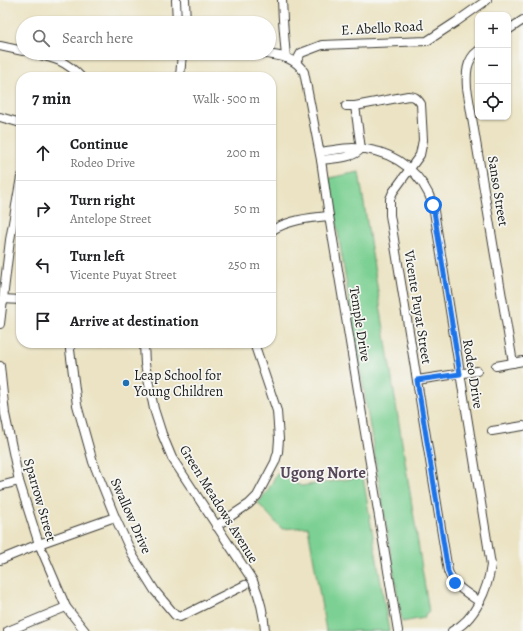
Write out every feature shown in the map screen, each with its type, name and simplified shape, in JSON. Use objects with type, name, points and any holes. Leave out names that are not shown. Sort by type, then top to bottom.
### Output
[{"type":"street","points":[[176,0],[177,16]]},
{"type":"street","points":[[185,0],[186,16]]},
{"type":"street","points":[[282,0],[286,58]]},
{"type":"street","name":"E. Abello Road","points":[[296,62],[302,53],[322,45],[427,41],[487,0]]},
{"type":"street","points":[[511,28],[523,20]]},
{"type":"street","points":[[0,46],[16,49]]},
{"type":"street","name":"Sanso Street","points":[[475,55],[468,63],[466,73],[467,88],[513,363]]},
{"type":"street","points":[[276,56],[296,62]]},
{"type":"street","points":[[58,60],[71,67],[76,72]]},
{"type":"street","points":[[180,72],[181,60]]},
{"type":"street","name":"Temple Drive","points":[[296,62],[304,72],[320,156],[398,631]]},
{"type":"street","name":"Vicente Puyat Street","points":[[346,106],[356,106],[408,96],[417,98],[421,104],[423,148],[420,155],[393,192],[390,199],[389,210],[448,571],[450,577],[455,583],[480,602]]},
{"type":"street","points":[[320,156],[351,155],[357,153],[361,149],[356,106]]},
{"type":"street","points":[[0,117],[16,122]]},
{"type":"street","name":"Rodeo Drive","points":[[361,149],[382,152],[410,169],[424,186],[433,205],[490,556],[490,574],[480,602],[463,623],[452,631]]},
{"type":"street","points":[[0,324],[10,240],[16,206]]},
{"type":"street","points":[[276,228],[294,221],[329,216]]},
{"type":"street","points":[[3,299],[16,300]]},
{"type":"street","name":"Swallow Drive","points":[[70,348],[77,405],[93,462],[115,517],[133,556],[151,585],[177,617],[182,616],[245,585]]},
{"type":"street","name":"Green Meadows Avenue","points":[[145,348],[149,387],[162,434],[172,458],[253,581],[260,596],[264,615],[265,631]]},
{"type":"street","points":[[216,526],[249,504],[258,496],[275,462],[278,452],[279,439],[277,411],[256,348]]},
{"type":"street","points":[[496,366],[523,361]]},
{"type":"street","name":"Sparrow Street","points":[[0,366],[2,414],[19,481],[39,544],[66,607],[85,631]]},
{"type":"street","points":[[417,380],[477,371]]},
{"type":"street","points":[[492,431],[523,429]]},
{"type":"street","points":[[0,486],[19,481]]},
{"type":"street","points":[[0,560],[39,544],[115,517]]},
{"type":"street","points":[[8,631],[66,607]]},
{"type":"green space","points":[[359,172],[429,612],[426,613],[424,618],[402,622],[329,178]]},
{"type":"green space","points":[[277,473],[301,486],[363,477],[389,631],[326,631],[308,527],[282,529],[258,503],[268,490]]},
{"type":"place","name":"Leap School for Young Children","points":[[126,383]]},
{"type":"district","name":"Ugong Norte","points":[[323,473]]},
{"type":"route","points":[[433,205],[460,374],[417,380],[448,571],[450,577],[455,583]]}]
